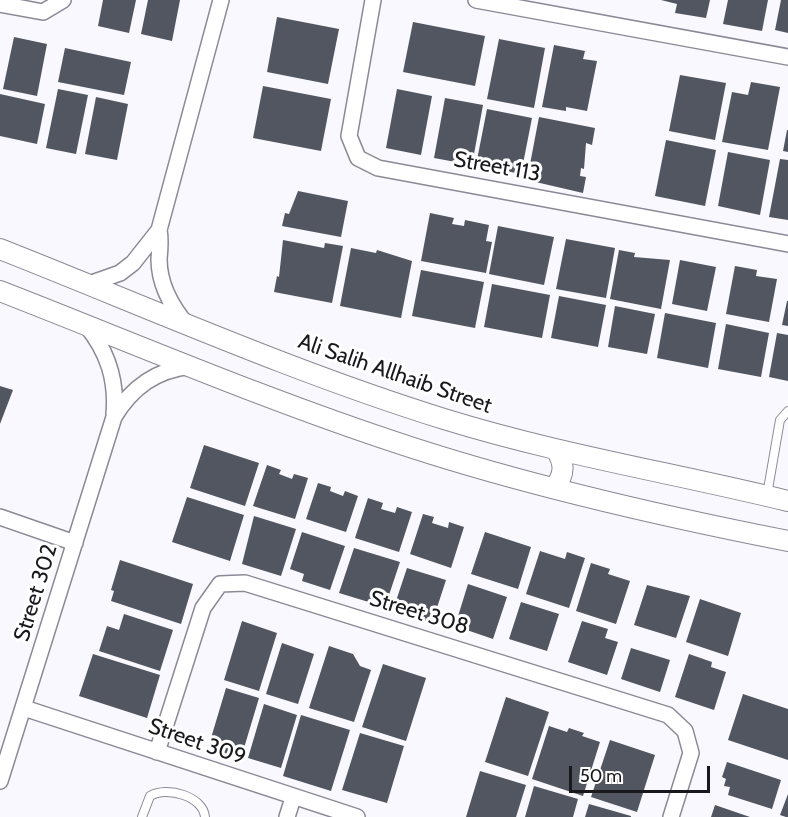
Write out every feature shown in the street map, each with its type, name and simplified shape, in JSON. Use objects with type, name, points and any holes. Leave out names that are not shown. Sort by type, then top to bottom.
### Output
[{"type":"street","points":[[0,4],[43,12],[63,0]]},
{"type":"street","points":[[187,325],[170,301],[164,287],[160,273],[159,230],[221,0]]},
{"type":"street","name":"Street 113","points":[[374,0],[349,136],[358,158],[378,168],[788,244]]},
{"type":"street","points":[[476,0],[788,57]]},
{"type":"street","points":[[89,284],[120,273],[133,263],[159,230]]},
{"type":"street","name":"Ali Salih Allhaib Street","points":[[0,249],[187,325],[425,412],[556,450],[788,501]]},
{"type":"street","points":[[0,291],[334,421],[412,448],[554,488],[788,541]]},
{"type":"street","name":"Street 302","points":[[86,324],[97,339],[112,372],[114,417]]},
{"type":"street","name":"Street 302","points":[[0,781],[114,417],[122,404],[144,382],[166,371],[191,366]]},
{"type":"street","points":[[554,488],[562,474],[563,465],[556,450]]},
{"type":"street","points":[[0,517],[75,543]]},
{"type":"street","name":"Street 308","points":[[157,752],[203,608],[220,584],[245,583],[668,715],[685,731],[690,753],[671,817]]},
{"type":"street","name":"Street 309","points":[[24,708],[293,798],[357,817]]},
{"type":"street","points":[[287,817],[293,798]]},
{"type":"lane","points":[[767,496],[780,420],[788,411]]},
{"type":"lane","points":[[142,817],[150,796],[165,791],[197,801],[204,810],[205,817]]},
{"type":"building","points":[[103,0],[136,0],[129,33],[98,26]]},
{"type":"building","points":[[148,0],[180,0],[172,41],[141,34]]},
{"type":"building","points":[[661,0],[710,0],[706,18],[675,13],[677,4]]},
{"type":"building","points":[[728,0],[768,0],[762,31],[723,24]]},
{"type":"building","points":[[781,0],[788,0],[788,33],[775,30]]},
{"type":"building","points":[[277,17],[339,29],[328,84],[267,72]]},
{"type":"building","points":[[413,22],[485,36],[475,86],[403,72]]},
{"type":"building","points":[[14,37],[47,44],[37,96],[3,89]]},
{"type":"building","points":[[499,39],[545,48],[534,108],[487,99]]},
{"type":"building","points":[[554,45],[585,51],[583,59],[597,61],[587,111],[566,107],[566,111],[542,107]]},
{"type":"building","points":[[65,48],[131,62],[124,95],[58,82]]},
{"type":"building","points":[[680,75],[726,83],[715,140],[669,131]]},
{"type":"building","points":[[751,82],[780,87],[768,150],[722,142],[732,92],[748,95]]},
{"type":"building","points":[[263,86],[331,99],[321,151],[253,138]]},
{"type":"building","points":[[58,89],[88,95],[76,154],[46,148]]},
{"type":"building","points":[[397,89],[432,96],[421,155],[386,148]]},
{"type":"building","points":[[0,94],[45,104],[37,144],[0,136]]},
{"type":"building","points":[[96,97],[128,104],[117,160],[85,154]]},
{"type":"building","points":[[445,98],[483,105],[472,165],[434,158]]},
{"type":"building","points":[[487,109],[532,118],[521,174],[476,165]]},
{"type":"building","points":[[539,117],[595,128],[592,145],[586,143],[584,169],[581,168],[580,176],[586,177],[583,193],[527,180]]},
{"type":"building","points":[[788,130],[788,152],[783,151]]},
{"type":"building","points":[[666,140],[716,150],[705,206],[655,196]]},
{"type":"building","points":[[728,152],[770,160],[760,215],[718,206]]},
{"type":"building","points":[[780,159],[788,160],[788,220],[769,217]]},
{"type":"building","points":[[298,191],[348,201],[341,237],[282,226],[285,213],[289,214]]},
{"type":"building","points":[[430,213],[454,218],[452,224],[464,226],[465,220],[489,225],[486,241],[492,242],[486,273],[421,261]]},
{"type":"building","points":[[498,226],[554,237],[544,285],[489,274]]},
{"type":"building","points":[[566,239],[615,248],[606,298],[556,289]]},
{"type":"building","points":[[283,240],[324,248],[325,243],[343,246],[332,303],[274,292],[277,276],[279,277]]},
{"type":"building","points":[[351,248],[376,253],[377,250],[412,261],[401,318],[340,306]]},
{"type":"building","points":[[619,250],[635,253],[634,257],[670,260],[661,309],[610,299]]},
{"type":"building","points":[[680,260],[716,267],[707,311],[672,304]]},
{"type":"building","points":[[735,266],[757,270],[756,276],[777,279],[769,322],[726,314]]},
{"type":"building","points":[[421,270],[484,282],[475,328],[412,316]]},
{"type":"building","points":[[492,284],[550,295],[542,338],[484,327]]},
{"type":"building","points":[[559,296],[606,305],[598,347],[551,338]]},
{"type":"building","points":[[788,301],[788,326],[782,325]]},
{"type":"building","points":[[615,306],[655,314],[647,354],[608,347]]},
{"type":"building","points":[[665,313],[716,323],[708,368],[657,358]]},
{"type":"building","points":[[726,324],[769,333],[761,377],[718,369]]},
{"type":"building","points":[[777,333],[788,335],[788,381],[769,377]]},
{"type":"building","points":[[0,386],[13,390],[0,424]]},
{"type":"building","points":[[204,445],[259,463],[245,506],[190,488]]},
{"type":"building","points":[[267,465],[281,470],[279,474],[292,479],[294,474],[308,478],[295,519],[253,506]]},
{"type":"building","points":[[318,483],[331,487],[330,491],[343,496],[345,491],[358,496],[346,532],[306,519]]},
{"type":"building","points":[[187,497],[244,515],[230,561],[172,542]]},
{"type":"building","points":[[368,498],[383,503],[381,509],[395,513],[397,507],[412,512],[399,552],[355,538]]},
{"type":"building","points":[[423,514],[434,517],[432,523],[448,528],[449,522],[464,527],[451,568],[410,554]]},
{"type":"building","points":[[254,516],[296,529],[281,576],[242,564]]},
{"type":"building","points":[[302,532],[345,546],[330,590],[302,581],[304,574],[290,569]]},
{"type":"building","points":[[485,532],[531,547],[518,589],[471,574]]},
{"type":"building","points":[[354,548],[400,562],[385,607],[339,593]]},
{"type":"building","points":[[540,551],[565,559],[567,552],[585,558],[569,608],[526,594]]},
{"type":"building","points":[[120,560],[193,584],[181,624],[111,601],[114,591],[111,590]]},
{"type":"building","points":[[591,563],[610,569],[608,574],[630,581],[616,624],[576,611]]},
{"type":"building","points":[[407,568],[446,580],[432,623],[393,610]]},
{"type":"building","points":[[468,584],[507,597],[493,639],[455,626]]},
{"type":"building","points":[[647,585],[690,596],[676,638],[634,625]]},
{"type":"building","points":[[700,599],[741,613],[728,656],[686,642]]},
{"type":"building","points":[[521,602],[559,614],[547,651],[509,639]]},
{"type":"building","points":[[124,614],[173,630],[160,671],[99,651],[107,626],[119,630]]},
{"type":"building","points":[[242,621],[277,633],[259,691],[224,680]]},
{"type":"building","points":[[582,621],[608,629],[605,638],[618,642],[607,675],[568,662]]},
{"type":"building","points":[[282,643],[314,654],[298,704],[266,694]]},
{"type":"building","points":[[329,646],[353,654],[360,666],[371,670],[354,722],[309,708]]},
{"type":"building","points":[[631,648],[670,660],[660,692],[621,679]]},
{"type":"building","points":[[93,654],[160,675],[147,718],[79,696]]},
{"type":"building","points":[[689,654],[712,662],[711,667],[726,672],[714,710],[675,697]]},
{"type":"building","points":[[383,664],[426,678],[406,741],[362,727]]},
{"type":"building","points":[[226,688],[259,698],[241,758],[208,748]]},
{"type":"building","points":[[743,694],[788,709],[788,760],[728,740]]},
{"type":"building","points":[[506,697],[549,712],[528,776],[485,762]]},
{"type":"building","points":[[264,704],[297,715],[281,768],[248,758]]},
{"type":"building","points":[[301,715],[350,730],[331,791],[283,776]]},
{"type":"building","points":[[549,726],[567,732],[569,728],[584,733],[582,736],[600,742],[583,796],[532,779]]},
{"type":"building","points":[[360,733],[404,746],[387,803],[342,790]]},
{"type":"building","points":[[610,740],[655,755],[637,812],[591,797]]},
{"type":"building","points":[[727,762],[781,780],[772,809],[728,795],[730,787],[724,786],[726,779],[722,777]]},
{"type":"building","points":[[480,771],[526,785],[516,817],[466,817]]},
{"type":"building","points":[[534,786],[578,799],[573,817],[525,817]]},
{"type":"building","points":[[788,794],[788,817],[786,817],[780,815]]},
{"type":"building","points":[[589,804],[631,816],[631,817],[585,817]]},
{"type":"building","points":[[715,805],[750,817],[711,817]]}]
